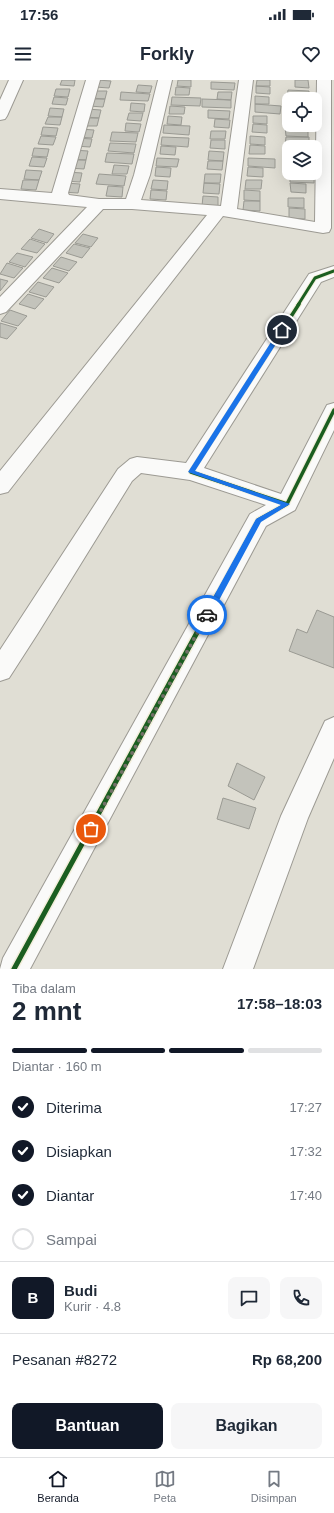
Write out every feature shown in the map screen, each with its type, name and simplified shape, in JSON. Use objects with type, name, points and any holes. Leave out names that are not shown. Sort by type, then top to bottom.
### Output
[{"type":"street","points":[[0,116],[16,80]]},
{"type":"street","points":[[63,199],[60,193],[62,180],[94,80]]},
{"type":"street","points":[[132,204],[141,181],[165,80]]},
{"type":"street","points":[[0,486],[223,212],[246,80]]},
{"type":"street","points":[[0,194],[63,199],[99,204],[132,204],[223,212],[328,229],[324,80]]},
{"type":"street","points":[[0,308],[99,204]]},
{"type":"street","points":[[191,472],[201,460],[315,278],[334,271]]},
{"type":"street","points":[[14,969],[258,520],[287,504],[334,410]]},
{"type":"street","points":[[0,670],[30,626],[125,475],[137,465],[191,472],[287,504]]},
{"type":"street","points":[[238,969],[295,816],[334,729]]},
{"type":"building","points":[[62,80],[75,80],[74,86],[60,85]]},
{"type":"building","points":[[97,80],[111,81],[109,88],[95,87]]},
{"type":"building","points":[[178,80],[191,80],[191,87],[177,86]]},
{"type":"building","points":[[257,80],[270,80],[270,86],[256,86]]},
{"type":"building","points":[[295,80],[308,80],[309,88],[295,87]]},
{"type":"building","points":[[211,82],[235,83],[234,90],[211,89]]},
{"type":"building","points":[[138,85],[152,86],[150,93],[136,92]]},
{"type":"building","points":[[256,86],[270,87],[270,94],[256,93]]},
{"type":"building","points":[[176,87],[190,88],[189,95],[175,95]]},
{"type":"building","points":[[56,89],[70,89],[68,97],[54,96]]},
{"type":"building","points":[[288,90],[309,91],[309,92],[288,92]]},
{"type":"building","points":[[93,91],[107,91],[105,99],[91,98]]},
{"type":"building","points":[[121,92],[150,94],[148,101],[120,100]]},
{"type":"building","points":[[218,92],[232,92],[231,100],[217,99]]},
{"type":"building","points":[[255,96],[269,97],[269,104],[255,104]]},
{"type":"building","points":[[54,97],[68,98],[66,105],[52,104]]},
{"type":"building","points":[[172,97],[201,98],[200,106],[171,105]]},
{"type":"building","points":[[91,99],[105,99],[103,107],[89,106]]},
{"type":"building","points":[[202,99],[231,100],[231,108],[202,107]]},
{"type":"building","points":[[131,103],[145,104],[144,112],[130,111]]},
{"type":"building","points":[[255,104],[281,106],[280,114],[255,112]]},
{"type":"building","points":[[170,106],[185,107],[184,114],[169,114]]},
{"type":"building","points":[[50,108],[64,109],[62,117],[48,116]]},
{"type":"building","points":[[87,109],[101,110],[99,118],[85,117]]},
{"type":"building","points":[[208,110],[230,111],[229,119],[208,118]]},
{"type":"building","points":[[129,113],[143,113],[141,121],[127,120]]},
{"type":"building","points":[[168,116],[182,117],[181,125],[167,124]]},
{"type":"building","points":[[253,116],[267,116],[267,124],[253,123]]},
{"type":"building","points":[[48,117],[62,117],[60,125],[45,124]]},
{"type":"building","points":[[85,118],[99,118],[97,126],[83,126]]},
{"type":"building","points":[[215,119],[230,120],[229,128],[214,127]]},
{"type":"building","points":[[126,123],[141,124],[139,132],[125,131]]},
{"type":"building","points":[[253,124],[267,125],[267,133],[252,132]]},
{"type":"building","points":[[164,125],[190,126],[189,135],[163,133]]},
{"type":"building","points":[[43,127],[58,128],[56,136],[41,135]]},
{"type":"building","points":[[80,129],[94,130],[92,138],[78,137]]},
{"type":"building","points":[[211,131],[226,131],[225,139],[210,139]]},
{"type":"building","points":[[112,132],[138,133],[136,142],[110,141]]},
{"type":"building","points":[[286,132],[308,132],[308,137],[286,136]]},
{"type":"building","points":[[41,136],[56,137],[53,145],[38,144]]},
{"type":"building","points":[[250,136],[265,137],[265,145],[250,144]]},
{"type":"building","points":[[162,137],[189,138],[188,147],[161,145]]},
{"type":"building","points":[[286,137],[309,137],[309,140],[286,140]]},
{"type":"building","points":[[77,138],[92,139],[90,147],[75,146]]},
{"type":"building","points":[[211,140],[225,140],[225,149],[210,148]]},
{"type":"building","points":[[110,143],[136,144],[134,153],[108,151]]},
{"type":"building","points":[[250,145],[265,146],[265,154],[249,154]]},
{"type":"building","points":[[161,146],[176,147],[175,155],[160,154]]},
{"type":"building","points":[[34,148],[49,149],[47,157],[32,156]]},
{"type":"building","points":[[73,150],[88,151],[86,160],[71,159]]},
{"type":"building","points":[[209,151],[224,152],[223,161],[208,160]]},
{"type":"building","points":[[107,153],[134,154],[132,164],[105,162]]},
{"type":"building","points":[[32,157],[47,158],[44,167],[29,166]]},
{"type":"building","points":[[157,158],[179,159],[177,167],[156,166]]},
{"type":"building","points":[[248,158],[275,159],[275,168],[248,166]]},
{"type":"building","points":[[71,160],[86,160],[84,169],[68,168]]},
{"type":"building","points":[[208,161],[223,161],[222,170],[207,169]]},
{"type":"building","points":[[114,165],[129,166],[127,174],[112,174]]},
{"type":"building","points":[[156,167],[171,168],[170,177],[155,176]]},
{"type":"building","points":[[248,167],[263,168],[263,177],[247,176]]},
{"type":"building","points":[[26,170],[42,171],[39,180],[24,179]]},
{"type":"building","points":[[67,172],[82,173],[80,182],[65,181]]},
{"type":"building","points":[[99,174],[126,176],[124,186],[96,184]]},
{"type":"building","points":[[205,174],[221,174],[220,183],[204,183]]},
{"type":"building","points":[[23,180],[39,180],[36,190],[21,189]]},
{"type":"building","points":[[153,180],[168,181],[167,190],[151,189]]},
{"type":"building","points":[[246,180],[262,180],[261,189],[245,189]]},
{"type":"building","points":[[290,180],[314,180],[314,183],[290,182]]},
{"type":"building","points":[[65,183],[80,184],[78,193],[62,192]]},
{"type":"building","points":[[204,183],[220,184],[219,194],[203,193]]},
{"type":"building","points":[[290,183],[306,184],[306,193],[291,192]]},
{"type":"building","points":[[108,186],[123,187],[122,197],[106,196]]},
{"type":"building","points":[[151,190],[167,191],[166,200],[150,199]]},
{"type":"building","points":[[244,190],[260,191],[260,201],[244,200]]},
{"type":"building","points":[[203,196],[218,197],[218,207],[202,206]]},
{"type":"building","points":[[288,198],[304,198],[304,208],[288,207]]},
{"type":"building","points":[[244,201],[260,201],[260,211],[243,210]]},
{"type":"building","points":[[289,208],[305,209],[305,219],[289,218]]},
{"type":"building","points":[[39,229],[54,234],[47,243],[31,238]]},
{"type":"building","points":[[83,234],[98,238],[91,247],[75,243]]},
{"type":"building","points":[[30,239],[45,244],[37,253],[21,249]]},
{"type":"building","points":[[74,244],[90,248],[82,258],[66,253]]},
{"type":"building","points":[[17,253],[33,257],[25,267],[9,262]]},
{"type":"building","points":[[61,257],[77,262],[69,271],[53,266]]},
{"type":"building","points":[[7,263],[23,268],[14,278],[0,274]]},
{"type":"building","points":[[52,268],[68,273],[59,283],[43,278]]},
{"type":"building","points":[[0,279],[8,281],[0,291]]},
{"type":"building","points":[[38,282],[54,287],[46,297],[29,292]]},
{"type":"building","points":[[28,294],[44,299],[35,309],[19,304]]},
{"type":"building","points":[[10,310],[27,316],[18,326],[1,321]]},
{"type":"building","points":[[0,323],[17,328],[7,339],[0,337]]},
{"type":"building","points":[[317,610],[334,617],[334,668],[289,651],[297,629],[307,633]]},
{"type":"building","points":[[237,763],[265,777],[254,800],[228,786]]},
{"type":"building","points":[[223,798],[256,808],[249,829],[217,819]]},
{"type":"cycle path","points":[[287,504],[191,472],[315,278],[334,271]]},
{"type":"cycle path","points":[[14,969],[258,520],[287,504],[334,410]]},
{"type":"way so far","points":[[91,829],[207,615]]},
{"type":"route","points":[[207,615],[258,520],[287,504],[191,472],[201,460],[282,330]]}]
